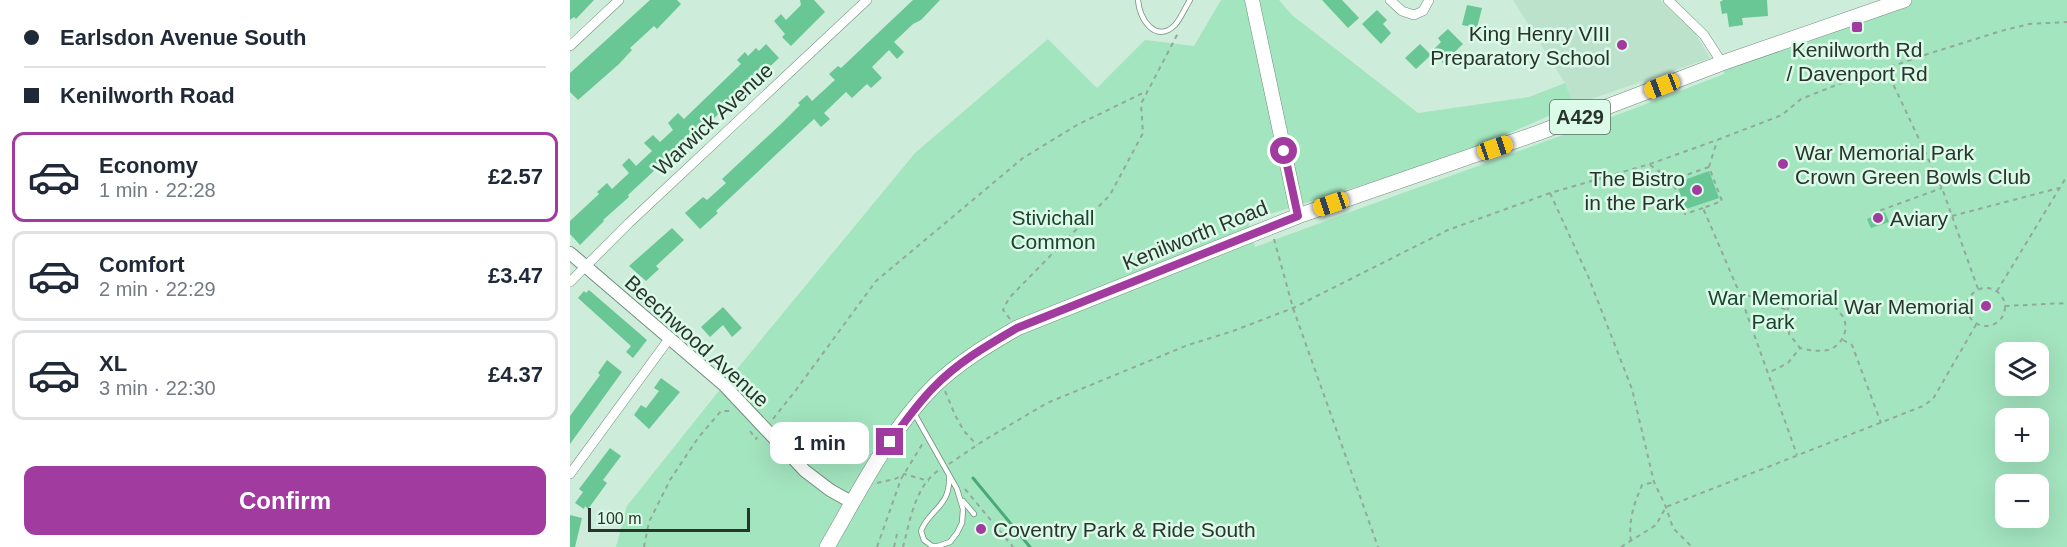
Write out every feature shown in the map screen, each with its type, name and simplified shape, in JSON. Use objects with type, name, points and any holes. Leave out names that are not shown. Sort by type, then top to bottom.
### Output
[{"type":"main road","points":[[1252,0],[1298,216]]},
{"type":"main road","name":"Kenilworth Road","points":[[827,547],[890,442],[912,411],[941,381],[984,347],[1017,328],[1298,216],[1538,133],[1722,63],[1904,0]]},
{"type":"street","points":[[570,46],[619,0]]},
{"type":"street","name":"Warwick Avenue","points":[[570,282],[584,266],[867,0]]},
{"type":"street","points":[[1390,0],[1402,11],[1414,15],[1423,11],[1428,0]]},
{"type":"street","points":[[1668,0],[1710,42],[1722,63]]},
{"type":"street","name":"Beechwood Avenue","points":[[570,253],[724,385],[805,471],[830,490],[853,503]]},
{"type":"street","points":[[570,474],[669,339]]},
{"type":"lane","points":[[1138,0],[1138,9],[1142,19],[1148,26],[1162,31],[1176,24],[1190,0]]},
{"type":"lane","points":[[912,411],[928,435],[961,499],[974,514]]},
{"type":"lane","points":[[949,476],[950,487],[947,495],[921,531],[927,544],[938,546],[954,537],[963,518],[961,499]]},
{"type":"path","points":[[953,471],[948,464],[1047,403],[1188,345],[1293,308],[1448,230],[1550,193],[1650,164],[1717,140],[1782,115],[1801,99],[1886,69],[2001,31],[2028,24],[2067,22]]},
{"type":"path","points":[[1017,328],[1003,310],[1009,298],[1110,195],[1143,133],[1141,104],[1178,33]]},
{"type":"path","points":[[1886,69],[1941,189],[1978,290]]},
{"type":"path","points":[[749,430],[756,439],[765,429],[876,281],[1023,158],[1077,125],[1147,91]]},
{"type":"path","points":[[1650,164],[1672,180],[1685,214],[1703,208],[1722,201],[1709,167],[1717,140]]},
{"type":"path","points":[[1672,180],[1709,167]]},
{"type":"path","points":[[1997,291],[2067,176]]},
{"type":"path","points":[[1874,216],[1876,212],[1941,189]]},
{"type":"path","points":[[1952,216],[2059,189]]},
{"type":"path","points":[[1550,193],[1588,276],[1632,389],[1654,482],[1673,528],[1692,547]]},
{"type":"path","points":[[1703,208],[1739,292],[1797,455]]},
{"type":"path","points":[[1271,227],[1293,308],[1378,547]]},
{"type":"path","points":[[1990,288],[2001,295],[2005,306],[1997,322],[1990,325],[1977,323],[1971,318],[1967,306],[1972,293],[1978,290],[1990,288]]},
{"type":"path","points":[[1739,292],[1787,310]]},
{"type":"path","points":[[1827,292],[1844,318],[1843,340],[1829,350],[1812,351],[1800,348],[1789,334],[1787,310],[1797,297],[1827,292]]},
{"type":"path","points":[[2005,306],[2067,303]]},
{"type":"path","points":[[1621,547],[1656,525],[1666,507],[1915,411],[1933,399],[1977,323]]},
{"type":"path","points":[[1843,340],[1852,345],[1881,423]]},
{"type":"path","points":[[1769,373],[1788,363],[1800,348]]},
{"type":"path","points":[[941,381],[954,415],[977,445]]},
{"type":"path","points":[[644,547],[649,522],[670,480],[698,438],[721,411],[737,412]]},
{"type":"path","points":[[877,547],[904,474],[928,435]]},
{"type":"path","points":[[903,547],[914,505],[934,474],[945,466]]},
{"type":"path","points":[[865,482],[880,483],[904,474],[929,481]]},
{"type":"path","points":[[1630,541],[1629,530],[1635,502],[1642,485],[1654,482]]},
{"type":"path","points":[[962,485],[1013,547]]},
{"type":"path","points":[[894,547],[897,534]]},
{"type":"shaded area","name":"King Henry VIII Preparatory School","points":[[1513,0],[1660,0],[1695,33],[1710,58],[1574,105],[1565,83]]},
{"type":"green space","name":"War Memorial Park","points":[[1221,0],[1279,0],[1292,15],[1418,113],[1529,97],[1565,83],[1574,105],[1461,154],[1248,221],[1255,247],[1666,97],[1724,74],[1722,63],[1904,0],[2067,0],[2067,547],[616,547],[627,506],[915,153],[1048,39],[1097,88],[1145,40],[1194,46]]},
{"type":"building","points":[[570,0],[594,0],[576,19],[574,17],[570,20]]},
{"type":"building","points":[[650,0],[677,0],[681,4],[657,29],[654,26],[630,48],[632,50],[619,64],[578,100],[570,92],[570,73]]},
{"type":"building","points":[[800,0],[814,0],[825,12],[791,46],[782,37],[785,34],[774,21],[781,14],[786,20],[801,5]]},
{"type":"building","points":[[913,0],[940,0],[921,20],[913,24],[894,42],[904,52],[897,59],[889,50],[872,67],[882,78],[871,88],[867,84],[852,98],[846,92],[824,113],[830,119],[821,127],[814,119],[716,211],[718,213],[700,229],[685,213],[703,197],[707,200],[726,183],[722,179],[800,105],[798,103],[807,95],[812,101],[835,80],[829,74],[838,66],[841,68]]},
{"type":"building","points":[[1322,0],[1342,0],[1359,18],[1348,28]]},
{"type":"building","points":[[1723,0],[1767,0],[1768,16],[1742,18],[1743,25],[1729,27],[1727,13],[1722,14],[1720,2]]},
{"type":"building","points":[[1467,5],[1482,8],[1477,28],[1462,25]]},
{"type":"building","points":[[1377,10],[1387,20],[1383,24],[1391,33],[1381,44],[1362,24]]},
{"type":"building","points":[[1448,29],[1463,44],[1443,63],[1432,51],[1441,42],[1438,38]]},
{"type":"building","points":[[766,44],[779,58],[764,72],[765,74],[758,81],[755,78],[738,94],[740,95],[676,152],[678,153],[659,170],[657,168],[580,245],[570,234],[570,221],[599,194],[597,192],[607,183],[612,189],[629,173],[622,165],[629,158],[636,166],[652,151],[644,143],[653,135],[660,142],[673,130],[668,123],[678,113],[684,119],[741,64],[737,60],[745,52],[748,56],[756,48],[759,51]]},
{"type":"building","points":[[1420,44],[1431,55],[1416,69],[1405,58]]},
{"type":"building","name":"The Bistro in the Park","points":[[1709,171],[1719,198],[1686,209],[1676,183]]},
{"type":"building","points":[[1885,212],[1889,222],[1871,228],[1867,219]]},
{"type":"building","points":[[672,228],[684,240],[656,266],[659,269],[646,281],[629,266]]},
{"type":"building","points":[[589,290],[647,340],[633,358],[626,352],[631,346],[578,298],[584,291],[586,293]]},
{"type":"building","points":[[723,307],[742,328],[732,337],[723,325],[710,337],[701,327]]},
{"type":"building","points":[[607,360],[622,372],[570,444],[570,416],[600,375],[598,373]]},
{"type":"building","points":[[661,378],[680,392],[649,429],[634,415],[641,405],[646,408],[659,391],[654,388]]},
{"type":"building","points":[[610,448],[621,456],[603,480],[607,483],[588,509],[585,506],[584,509],[575,503],[583,492],[579,489]]},
{"type":"building","points":[[570,515],[582,518],[575,547],[570,547]]},
{"type":"waterway","points":[[973,478],[1030,547]]},
{"type":"place","name":"Kenilworth Rd / Davenport Rd","points":[[1857,27]]},
{"type":"place","name":"King Henry VIII Preparatory School","points":[[1622,45]]},
{"type":"place","name":"War Memorial Park Crown Green Bowls Club","points":[[1783,164]]},
{"type":"place","name":"The Bistro in the Park","points":[[1697,190]]},
{"type":"place","name":"Aviary","points":[[1878,218]]},
{"type":"place","name":"War Memorial","points":[[1986,306]]},
{"type":"place","name":"Coventry Park & Ride South","points":[[981,529]]},
{"type":"route","points":[[890,442],[912,411],[935,386],[984,347],[1017,328],[1298,216],[1284,151]]},
{"type":"park label","name":"Stivichall Common","points":[[1053,229]]}]
